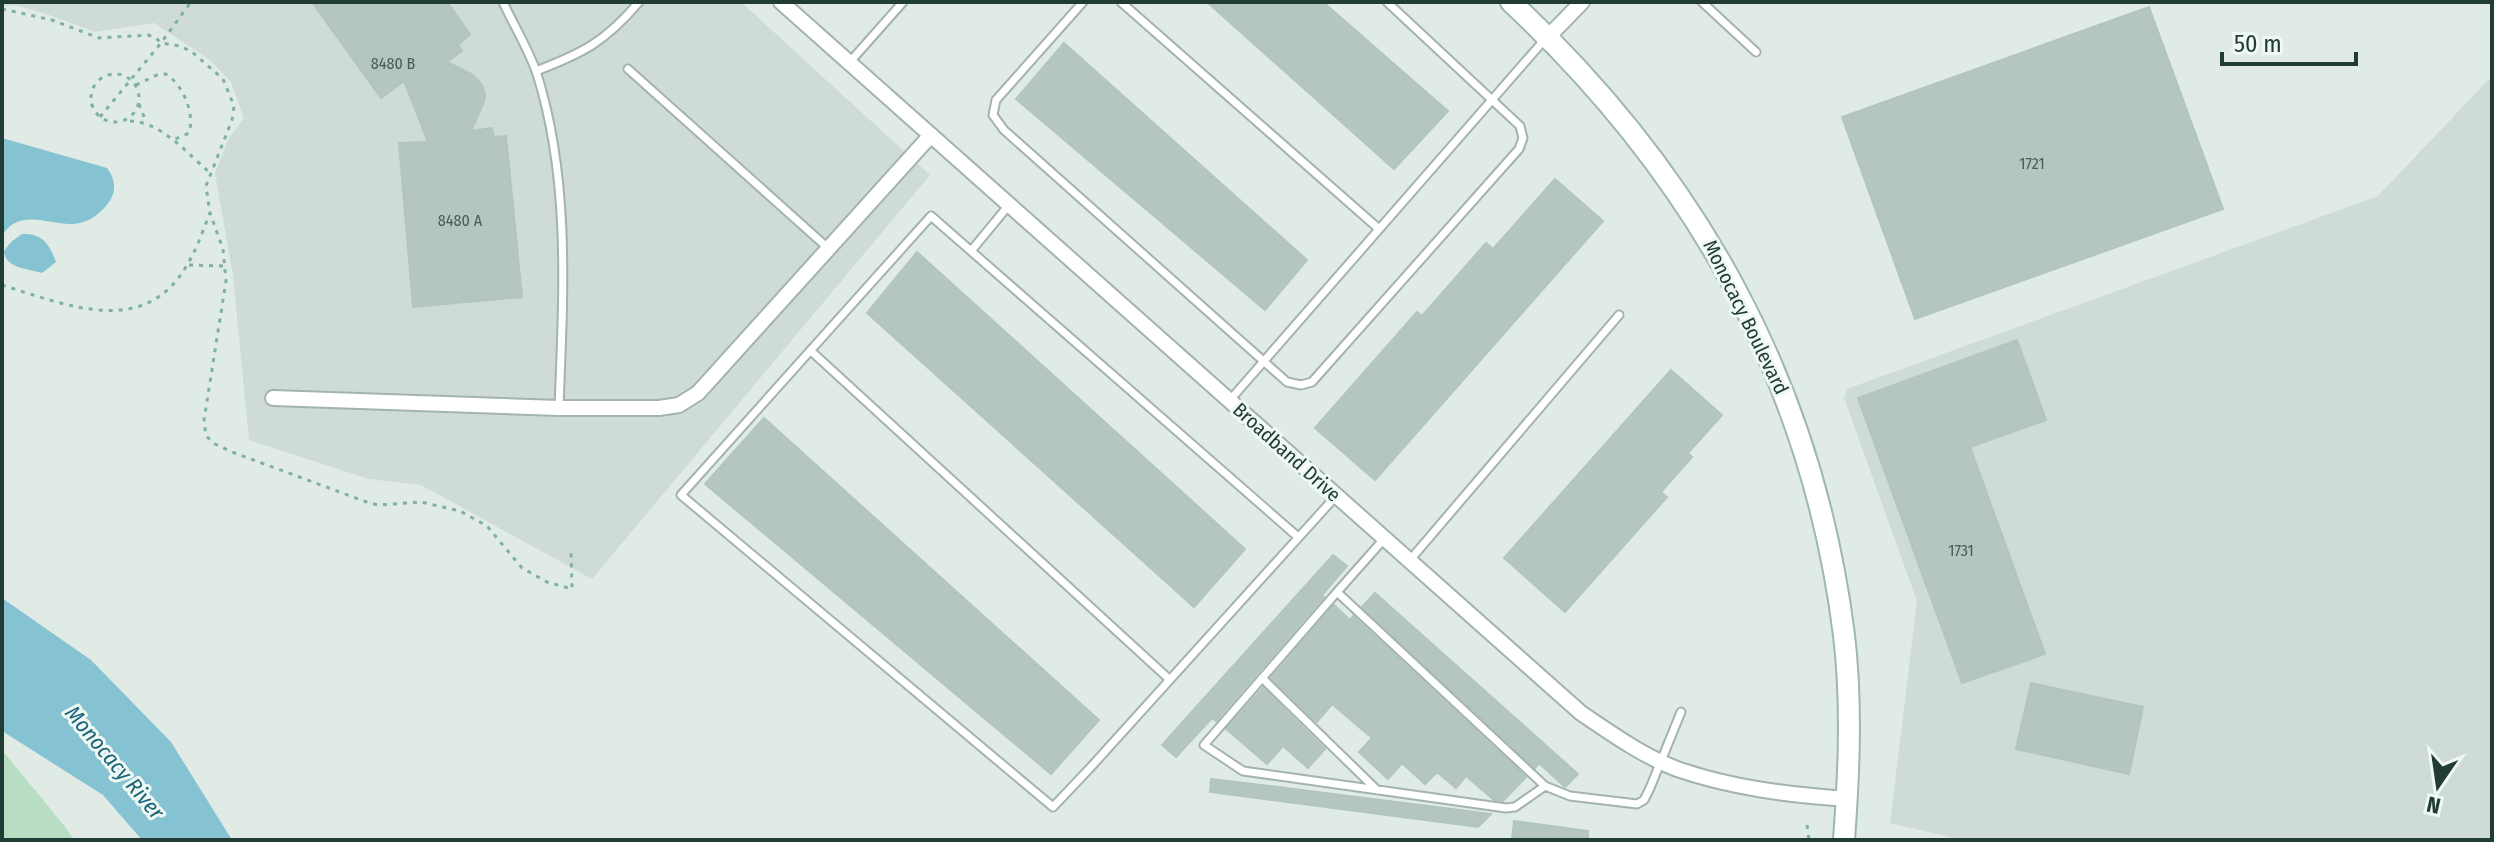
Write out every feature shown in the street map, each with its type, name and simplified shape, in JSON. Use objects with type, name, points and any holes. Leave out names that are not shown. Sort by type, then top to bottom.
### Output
[{"type":"main road","name":"Monocacy Boulevard","points":[[1511,2],[1548,37],[1627,125],[1661,169],[1708,237],[1768,354],[1792,415],[1813,483],[1844,637],[1848,708],[1844,840]]},
{"type":"street","name":"Broadband Drive","points":[[781,2],[1581,713],[1621,739],[1677,768],[1743,787],[1796,796],[1847,799]]},
{"type":"street","points":[[1548,37],[1582,2]]},
{"type":"street","points":[[273,398],[559,408],[659,408],[679,405],[698,393],[931,135]]},
{"type":"lane","points":[[503,2],[536,71],[548,114],[563,225],[559,408]]},
{"type":"lane","points":[[536,71],[578,55],[602,39],[639,2]]},
{"type":"lane","points":[[849,63],[903,2]]},
{"type":"lane","points":[[1083,2],[996,100],[993,115],[1004,130],[1287,382],[1301,385],[1312,382],[1519,149],[1523,138],[1520,126],[1387,2]]},
{"type":"lane","points":[[1121,2],[1379,229]]},
{"type":"lane","points":[[1702,2],[1756,52]]},
{"type":"lane","points":[[1230,400],[1548,37]]},
{"type":"lane","points":[[628,69],[829,249]]},
{"type":"lane","points":[[971,251],[1009,205]]},
{"type":"lane","points":[[1298,537],[931,216],[681,495],[1053,807],[1336,496]]},
{"type":"lane","points":[[1410,560],[1619,315]]},
{"type":"lane","points":[[811,351],[1169,679]]},
{"type":"lane","points":[[1384,538],[1204,745],[1243,771],[1506,808],[1515,807],[1545,786]]},
{"type":"lane","points":[[1337,592],[1545,786],[1570,796],[1637,804],[1644,800],[1681,712]]},
{"type":"lane","points":[[1262,678],[1377,790]]},
{"type":"path","points":[[100,117],[191,2]]},
{"type":"path","points":[[2,9],[52,20],[88,35],[106,38],[148,35],[161,43],[180,46],[192,52],[223,79],[230,93],[234,106],[232,120],[206,186],[210,213],[223,249],[226,281],[204,420],[206,436],[215,444],[372,504],[421,502],[460,511],[487,526],[522,568],[547,582],[572,589],[571,551]]},
{"type":"path","points":[[126,120],[135,112],[139,94],[136,85],[120,75],[109,74],[96,82],[91,98],[100,117],[115,123],[126,120],[146,122],[173,140],[210,173]]},
{"type":"path","points":[[136,85],[157,75],[166,74],[175,79],[191,115],[191,125],[189,133],[173,140]]},
{"type":"path","points":[[138,100],[146,122]]},
{"type":"path","points":[[2,285],[91,310],[143,307],[160,297],[188,265],[210,213]]},
{"type":"path","points":[[188,265],[225,266]]},
{"type":"path","points":[[1807,825],[1809,840]]},
{"type":"shaded area","points":[[2,2],[741,2],[930,175],[592,579],[421,485],[369,479],[249,440],[233,276],[215,173],[229,138],[244,118],[231,82],[210,60],[154,23],[95,32],[19,6],[2,5]]},
{"type":"shaded area","points":[[2492,76],[2492,840],[1962,840],[1890,823],[1917,601],[1844,398],[1847,389],[2378,196]]},
{"type":"green space","points":[[2,750],[66,828],[74,840],[2,840]]},
{"type":"water","points":[[2,138],[107,168],[114,185],[112,198],[97,215],[85,221],[73,224],[26,220],[13,224],[2,236]]},
{"type":"water","points":[[22,234],[35,235],[44,240],[56,262],[42,273],[8,261],[4,251]]},
{"type":"water","name":"Monocacy River","points":[[2,598],[91,660],[171,742],[232,840],[142,840],[103,795],[2,731]]},
{"type":"building","points":[[312,2],[447,2],[470,34],[458,45],[462,51],[447,62],[473,75],[482,85],[484,102],[471,131],[492,128],[494,137],[506,136],[522,297],[413,307],[399,143],[428,142],[404,81],[381,98]]},
{"type":"building","points":[[1207,2],[1323,2],[1448,111],[1394,169]]},
{"type":"building","points":[[2149,7],[2223,209],[1915,319],[1842,117]]},
{"type":"building","points":[[1064,43],[1307,260],[1265,310],[1016,99]]},
{"type":"building","points":[[1555,179],[1603,221],[1375,480],[1315,428],[1417,312],[1422,316],[1486,243],[1493,249]]},
{"type":"building","points":[[917,252],[1245,549],[1194,607],[867,313]]},
{"type":"building","points":[[2017,340],[2046,420],[1970,447],[2045,654],[1962,683],[1858,398]]},
{"type":"building","points":[[1671,370],[1722,415],[1688,453],[1692,457],[1661,492],[1667,497],[1565,612],[1504,558]]},
{"type":"building","points":[[764,418],[1099,720],[1051,774],[705,484]]},
{"type":"building","points":[[1333,555],[1347,566],[1322,595],[1324,597],[1216,721],[1212,718],[1176,757],[1162,745]]},
{"type":"building","points":[[1375,593],[1578,774],[1565,787],[1539,763],[1535,768],[1362,607]]},
{"type":"building","points":[[1334,605],[1350,620],[1353,616],[1526,777],[1503,801],[1494,800],[1466,776],[1456,788],[1437,772],[1425,784],[1402,763],[1388,779],[1359,752],[1372,738],[1332,704],[1317,722],[1271,678]]},
{"type":"building","points":[[2031,683],[2143,707],[2129,774],[2016,749]]},
{"type":"building","points":[[1263,688],[1325,749],[1308,768],[1283,746],[1267,764],[1226,729]]},
{"type":"building","points":[[1211,779],[1491,814],[1478,827],[1210,792]]},
{"type":"building","points":[[1514,821],[1588,831],[1588,840],[1512,840]]}]
